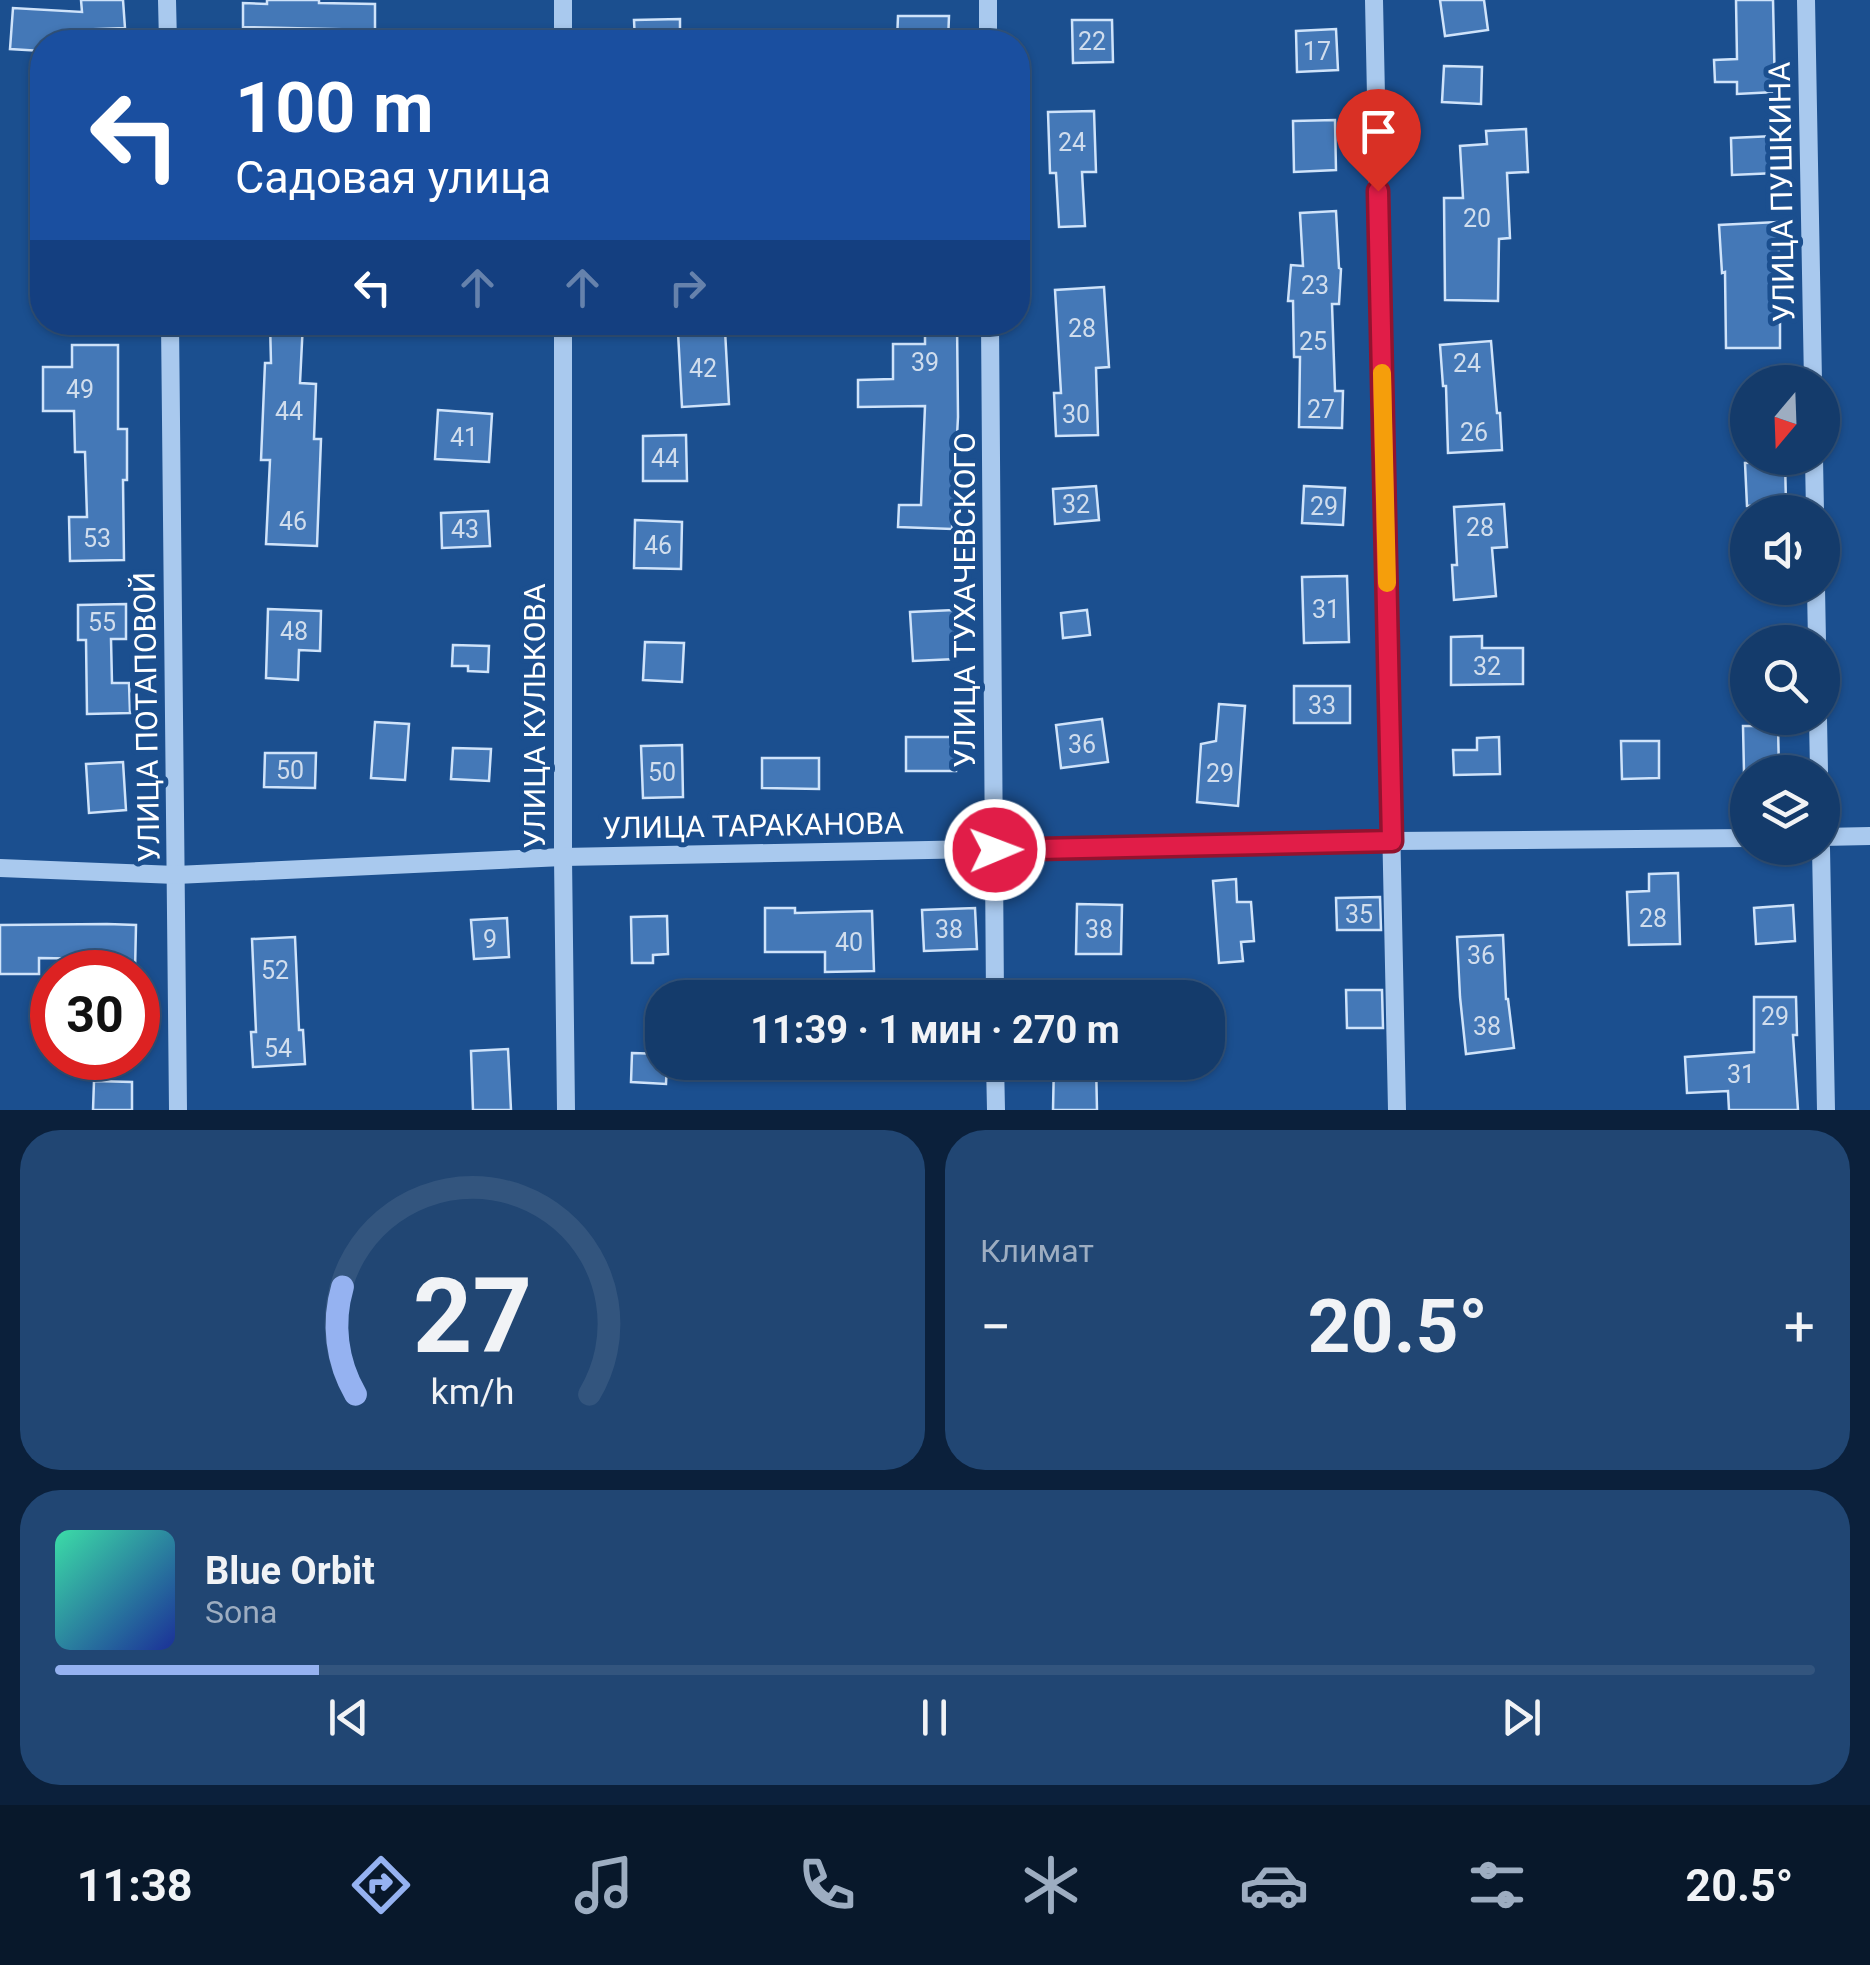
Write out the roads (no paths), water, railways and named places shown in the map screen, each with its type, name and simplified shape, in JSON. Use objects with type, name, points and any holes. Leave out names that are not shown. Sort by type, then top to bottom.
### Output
[{"type":"street","points":[[168,0],[168,30]]},
{"type":"street","points":[[563,0],[563,30]]},
{"type":"street","points":[[988,0],[988,30]]},
{"type":"street","points":[[1374,0],[1397,1110]]},
{"type":"street","name":"УЛИЦА ПУШКИНА","points":[[1806,0],[1813,365]]},
{"type":"street","name":"УЛИЦА ПОТАПОВОЙ","points":[[170,335],[178,1110]]},
{"type":"street","name":"УЛИЦА КУЛЬКОВА","points":[[563,335],[562,857],[566,1110]]},
{"type":"street","name":"УЛИЦА ТУХАЧЕВСКОГО","points":[[990,335],[995,980]]},
{"type":"street","points":[[1840,837],[1870,836]]},
{"type":"street","name":"УЛИЦА ТАРАКАНОВА","points":[[0,868],[176,875],[562,857],[1730,838]]},
{"type":"street","points":[[1821,865],[1826,1110]]},
{"type":"street","points":[[996,1080],[996,1110]]}]
